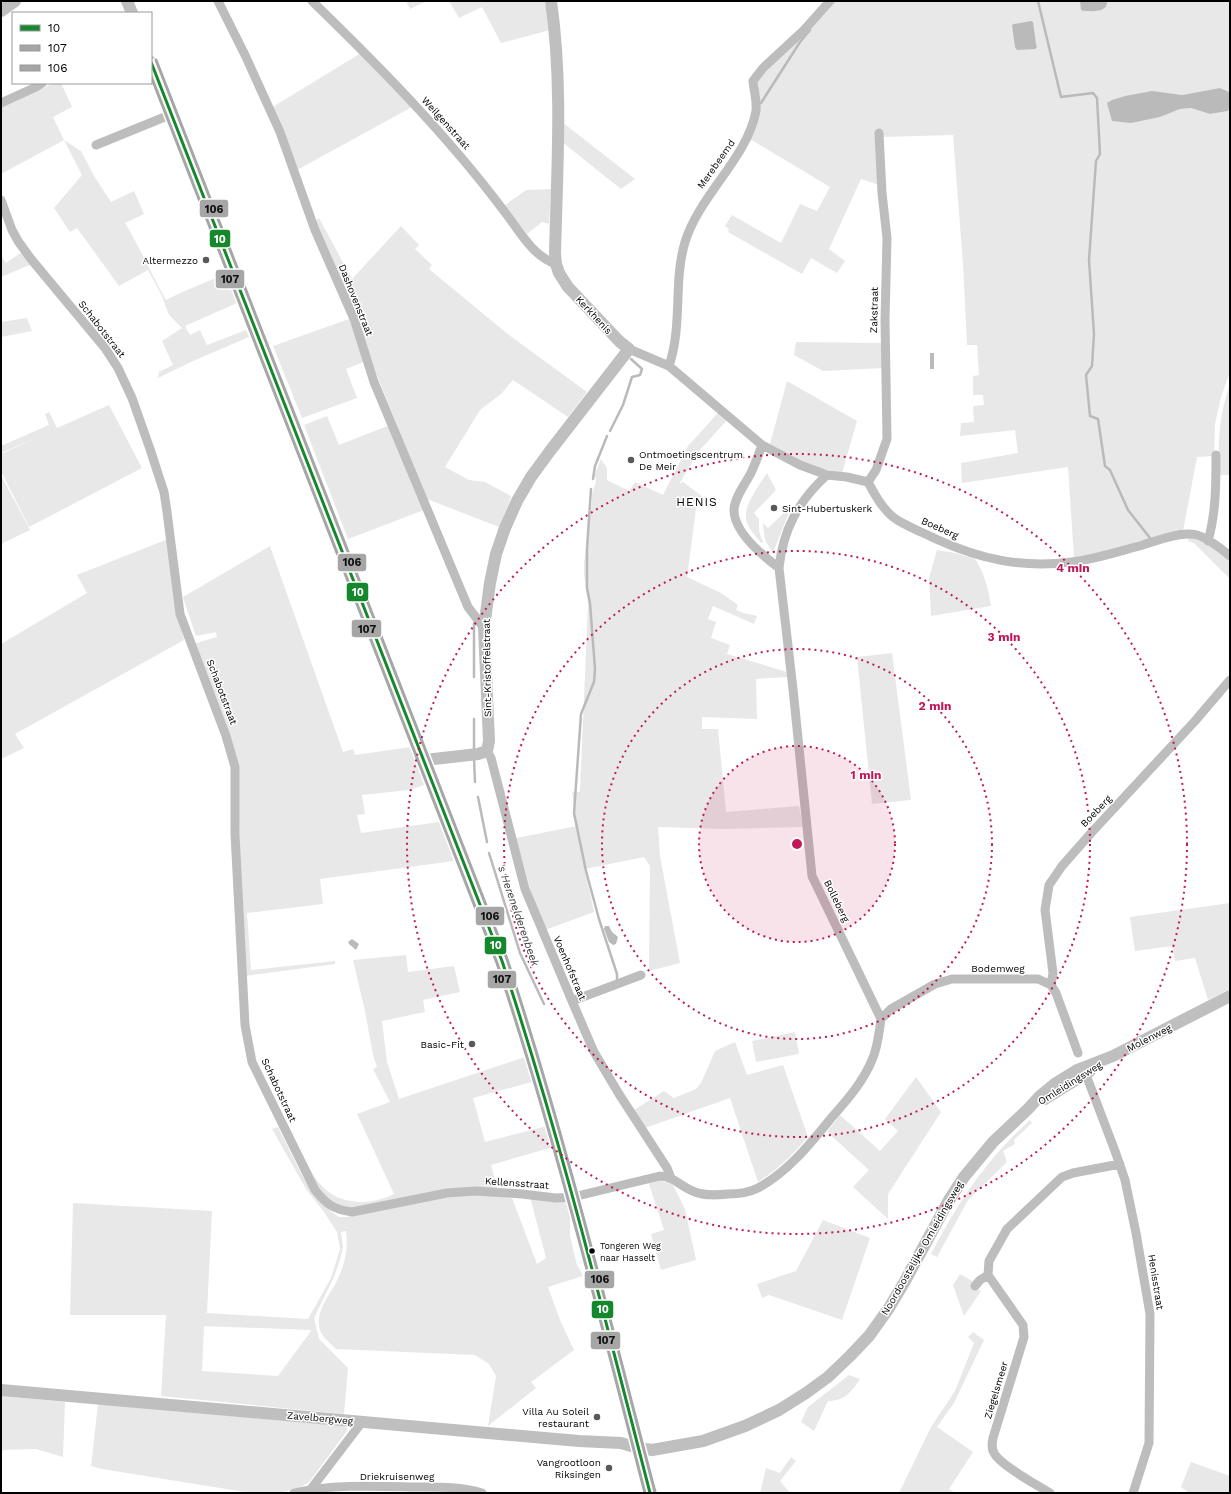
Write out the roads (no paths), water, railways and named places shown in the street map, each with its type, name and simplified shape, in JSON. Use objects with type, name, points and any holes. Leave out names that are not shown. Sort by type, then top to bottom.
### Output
[{"type":"main road","points":[[1,12],[15,1]]},
{"type":"main road","points":[[127,1],[132,12]]},
{"type":"main road","name":"Kerkhenis","points":[[551,1],[556,42],[558,86],[556,264],[559,273],[568,287],[619,341],[629,349]]},
{"type":"main road","points":[[152,64],[425,760],[500,954],[522,1017],[573,1198],[650,1493]]},
{"type":"main road","name":"Sint-Kristoffelstraat","points":[[487,751],[489,741],[484,628],[490,583],[496,554],[505,528],[517,501],[531,477],[629,349]]},
{"type":"main road","points":[[425,760],[478,754],[487,751]]},
{"type":"main road","name":"Molenweg","points":[[1066,1076],[1088,1065],[1113,1056],[1230,996]]},
{"type":"main road","name":"Omleidingsweg","points":[[1028,1109],[1068,1086],[1113,1056]]},
{"type":"main road","name":"Omleidingsweg","points":[[1028,1109],[1043,1094],[1066,1076]]},
{"type":"main road","name":"Noordoostelijke Omleidingsweg","points":[[638,1448],[661,1449],[703,1441],[722,1435],[779,1410],[828,1377],[869,1336],[889,1308],[906,1281],[948,1200],[964,1177],[993,1142],[1028,1109]]},
{"type":"main road","name":"Zavelbergweg","points":[[1,1390],[621,1443],[638,1448]]},
{"type":"street","name":"Dashovenstraat","points":[[218,1],[245,55],[280,132],[315,230],[354,319],[374,382],[468,607],[484,628]]},
{"type":"street","name":"Weilgenstraat","points":[[312,1],[415,105],[488,189],[535,251],[546,261],[556,264]]},
{"type":"street","name":"Merebeemd","points":[[669,366],[674,351],[678,324],[681,259],[685,242],[690,226],[698,211],[744,144],[750,130],[756,110],[753,81],[763,68],[804,30],[830,1]]},
{"type":"street","points":[[1,103],[40,84]]},
{"type":"street","points":[[96,145],[172,114]]},
{"type":"street","name":"Zakstraat","points":[[868,482],[876,470],[887,440],[885,320],[887,238],[882,193],[879,133]]},
{"type":"street","name":"Schabotstraat","points":[[1,200],[12,230],[18,241],[31,259],[106,348],[118,368],[132,398],[150,449],[164,492],[180,614],[226,736],[235,767],[235,834],[245,1017],[252,1062],[315,1190],[326,1203],[342,1210]]},
{"type":"street","name":"Kerkhenis","points":[[629,349],[669,366],[762,445],[800,465],[827,475],[847,477],[868,482]]},
{"type":"street","points":[[762,445],[752,471],[736,502],[734,508],[735,516],[739,528],[746,538],[767,559],[779,568]]},
{"type":"street","points":[[1208,541],[1212,525],[1216,492],[1216,455]]},
{"type":"street","name":"Bolleberg","points":[[827,475],[816,485],[795,513],[781,549],[779,568],[812,876],[881,1019]]},
{"type":"street","name":"Boeberg","points":[[868,482],[879,501],[894,517],[918,530],[960,549],[980,556],[1011,563],[1042,564],[1074,562],[1186,534],[1197,535],[1221,548],[1230,556]]},
{"type":"street","name":"Boeberg","points":[[1051,985],[1053,973],[1045,910],[1049,884],[1062,866],[1087,837],[1195,721],[1230,680]]},
{"type":"street","name":"Voenhofstraat","points":[[487,751],[491,758],[525,889],[572,1001],[594,1052],[619,1094],[667,1168],[671,1178]]},
{"type":"street","points":[[572,1001],[641,975]]},
{"type":"street","name":"Bodemweg","points":[[881,1019],[891,1009],[935,984],[952,980],[1038,979],[1051,985]]},
{"type":"street","points":[[1051,985],[1056,993],[1078,1053]]},
{"type":"street","points":[[671,1178],[694,1192],[702,1194],[730,1194],[756,1189],[776,1177],[792,1162],[850,1095],[867,1070],[873,1058],[881,1019]]},
{"type":"street","name":"Henisstraat","points":[[1088,1080],[1120,1164],[1136,1233],[1150,1314],[1149,1444],[1133,1493]]},
{"type":"street","points":[[975,1286],[980,1280],[988,1275],[989,1261],[1007,1230],[1062,1178],[1073,1173],[1120,1164]]},
{"type":"street","name":"Kellensstraat","points":[[342,1210],[352,1212],[447,1193],[461,1192],[506,1193],[556,1198],[573,1198],[660,1176],[671,1178]]},
{"type":"street","name":"Ziegelsmeer","points":[[988,1275],[1022,1325],[1024,1331],[1024,1337],[993,1438],[992,1447],[994,1454],[1001,1462],[1050,1493]]},
{"type":"street","points":[[311,1489],[362,1422]]},
{"type":"street","name":"Driekruisenweg","points":[[294,1493],[311,1489],[389,1486],[434,1487],[471,1490],[482,1493]]},
{"type":"waterway","points":[[1038,1],[1061,97],[1093,93],[1097,98],[1100,154],[1096,161],[1089,260],[1094,334],[1092,366],[1086,375],[1090,416],[1098,419],[1105,466],[1110,470],[1128,510],[1150,538]]},
{"type":"waterway","name":"'s Herenelderenbeek","points":[[761,103],[800,42],[810,30]]},
{"type":"waterway","points":[[610,431],[623,405],[632,377],[640,375],[642,369],[631,359]]},
{"type":"waterway","points":[[593,479],[595,466],[607,436]]},
{"type":"waterway","points":[[591,489],[587,548],[587,588],[590,603],[595,669],[594,682],[581,714],[574,813],[586,871],[599,919],[617,974],[617,981]]},
{"type":"waterway","name":"'s Herenelderenbeek","points":[[474,623],[474,677]]},
{"type":"waterway","name":"'s Herenelderenbeek","points":[[474,719],[474,749]]},
{"type":"waterway","name":"'s Herenelderenbeek","points":[[474,758],[475,782]]},
{"type":"waterway","name":"'s Herenelderenbeek","points":[[478,797],[487,842]]},
{"type":"waterway","name":"'s Herenelderenbeek","points":[[489,853],[520,953],[544,1004]]},
{"type":"place","name":"Altermezzo","points":[[206,260]]},
{"type":"place","name":"Ontmoetingscentrum De Meir","points":[[631,460]]},
{"type":"place","name":"Sint-Hubertuskerk","points":[[774,508]]},
{"type":"place","name":"Basic-Fit","points":[[472,1044]]},
{"type":"place","name":"Tongeren Weg naar Hasselt","points":[[592,1251]]},
{"type":"place","name":"Villa Au Soleil restaurant","points":[[597,1417]]},
{"type":"place","name":"Vangrootloon Riksingen","points":[[609,1468]]},
{"type":"district","name":"HENIS","points":[[697,502]]}]
